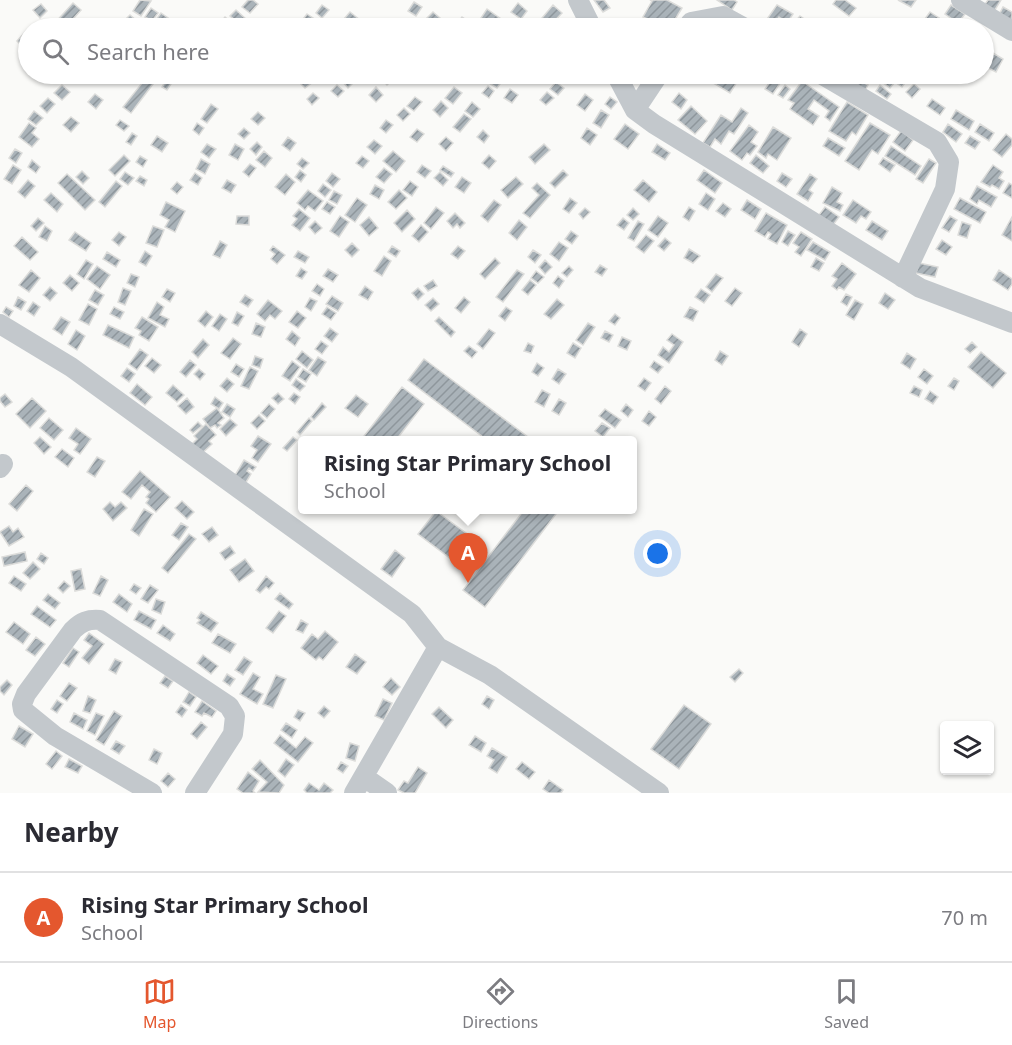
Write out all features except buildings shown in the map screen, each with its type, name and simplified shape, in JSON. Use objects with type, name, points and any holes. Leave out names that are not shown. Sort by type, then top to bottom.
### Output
[{"type":"street","points":[[578,0],[587,18]]},
{"type":"street","points":[[961,0],[990,18]]},
{"type":"street","points":[[712,18],[723,16],[727,18]]},
{"type":"street","points":[[994,21],[1012,32]]},
{"type":"street","points":[[621,84],[635,110],[654,124],[903,278],[920,288],[1012,323]]},
{"type":"street","points":[[635,110],[652,84]]},
{"type":"street","points":[[838,84],[937,142],[949,162],[945,189],[903,278]]},
{"type":"street","points":[[0,324],[71,368],[412,614],[438,647],[490,675],[658,793]]},
{"type":"street","points":[[152,793],[56,736],[23,710],[22,704],[26,694],[73,630],[80,623],[90,619],[100,620],[229,706],[235,716],[233,734],[195,793]]},
{"type":"street","points":[[387,793],[359,785],[438,647]]},
{"type":"place","name":"Rising Star Primary School","points":[[468,583]]}]
